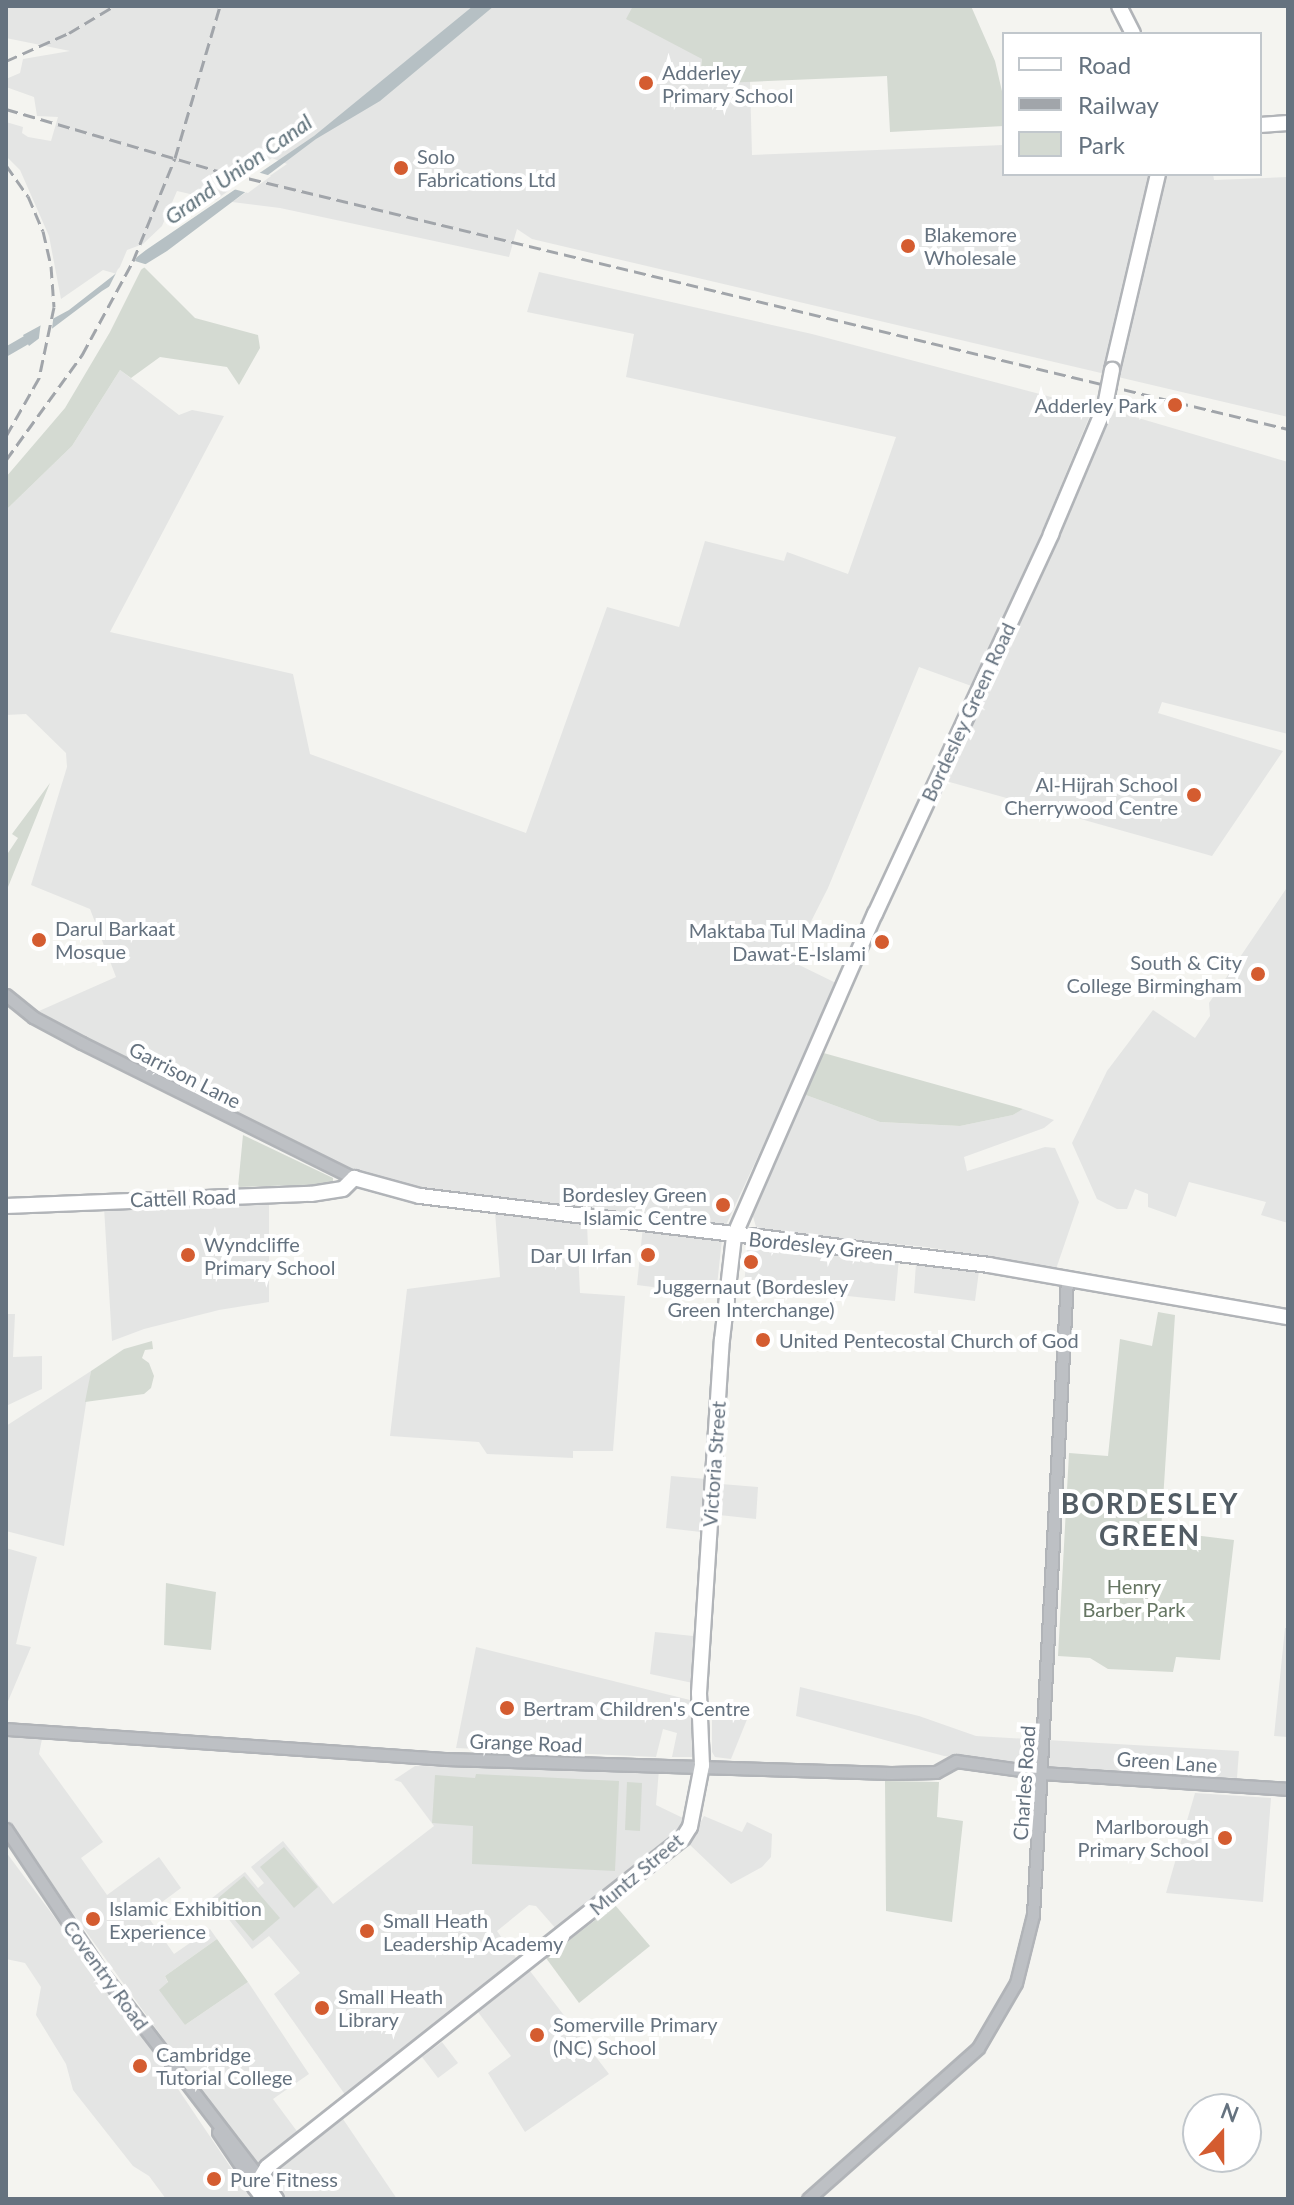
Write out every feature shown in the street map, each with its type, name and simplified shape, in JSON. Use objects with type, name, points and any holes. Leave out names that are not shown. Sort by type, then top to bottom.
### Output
[{"type":"main road","points":[[1119,6],[1132,32]]},
{"type":"main road","points":[[1262,125],[1288,123]]},
{"type":"main road","name":"Bordesley Green Road","points":[[734,1236],[875,914],[1051,534],[1105,406],[1158,176]]},
{"type":"main road","name":"Bordesley Green","points":[[354,1178],[420,1196],[950,1260],[1288,1317]]},
{"type":"main road","name":"Cattell Road","points":[[6,1206],[311,1194],[343,1189],[354,1178]]},
{"type":"main road","name":"Victoria Street","points":[[699,1693],[722,1340],[734,1236]]},
{"type":"main road","name":"Muntz Street","points":[[259,2187],[683,1838],[695,1815],[702,1765],[699,1693]]},
{"type":"main road","name":"Coventry Road","points":[[259,2187],[276,2199]]},
{"type":"street","name":"Garrison Lane","points":[[6,995],[33,1017],[82,1043],[354,1178]]},
{"type":"street","name":"Charles Road","points":[[808,2199],[978,2048],[1016,1983],[1033,1915],[1067,1280]]},
{"type":"street","name":"Grange Road","points":[[6,1729],[446,1759],[936,1772],[956,1761],[1043,1773]]},
{"type":"street","name":"Green Lane","points":[[1043,1773],[1288,1789]]},
{"type":"street","name":"Coventry Road","points":[[6,1829],[63,1917],[259,2187]]},
{"type":"shaded area","points":[[6,6],[635,6],[702,59],[699,84],[750,81],[752,155],[1002,145],[1002,176],[1213,176],[1214,180],[1288,177],[1288,417],[532,239],[517,229],[509,257],[280,208],[232,202],[287,164],[272,158],[216,200],[177,191],[162,226],[143,244],[127,250],[117,274],[103,270],[61,299],[49,236],[20,170],[6,156],[6,122],[23,127],[22,133],[28,137],[51,141],[58,117],[37,116],[34,97],[6,87],[6,79],[20,73],[23,59],[70,51],[6,38]]},
{"type":"shaded area","points":[[473,6],[494,6],[380,101],[316,139],[167,251],[102,291],[29,346],[23,335],[69,310],[146,250],[314,136]]},
{"type":"shaded area","points":[[539,272],[812,334],[1093,408],[977,688],[919,667],[828,888],[791,961],[838,984],[726,1225],[644,1214],[645,1197],[642,1216],[392,1186],[308,1150],[94,1044],[39,1011],[116,977],[90,909],[31,885],[67,767],[66,753],[26,714],[6,715],[6,510],[72,446],[120,370],[179,415],[192,410],[224,416],[110,632],[293,674],[310,754],[526,833],[607,607],[679,627],[705,541],[784,561],[787,552],[848,574],[896,437],[626,377],[634,334],[527,312]]},
{"type":"shaded area","points":[[1111,410],[1288,462],[1288,734],[1162,702],[1158,713],[1283,751],[1212,856],[946,781]]},
{"type":"shaded area","points":[[1288,886],[1288,1223],[1261,1215],[1266,1202],[1189,1182],[1176,1217],[1148,1207],[1148,1194],[1135,1189],[1127,1209],[1117,1209],[1097,1199],[1072,1143],[1107,1071],[1153,1010],[1195,1038],[1210,1016],[1209,1003]]},
{"type":"shaded area","points":[[803,1094],[880,1122],[960,1126],[1013,1115],[1023,1109],[1054,1120],[1044,1128],[964,1157],[967,1171],[1045,1147],[1055,1148],[1079,1202],[1056,1269],[926,1247],[774,1232],[756,1227],[752,1213]]},
{"type":"shaded area","name":"Wyndcliffe Primary School","points":[[269,1202],[269,1302],[219,1310],[144,1329],[112,1341],[104,1207]]},
{"type":"shaded area","points":[[495,1212],[587,1223],[588,1248],[578,1251],[580,1293],[625,1296],[613,1451],[573,1451],[573,1458],[487,1454],[479,1442],[390,1436],[407,1289],[500,1277]]},
{"type":"shaded area","points":[[643,1226],[722,1239],[716,1295],[637,1285]]},
{"type":"shaded area","points":[[748,1243],[899,1258],[895,1301],[744,1285]]},
{"type":"shaded area","points":[[916,1263],[979,1271],[975,1301],[914,1293]]},
{"type":"shaded area","points":[[6,1314],[15,1314],[13,1357],[42,1356],[42,1389],[6,1406]]},
{"type":"shaded area","points":[[91,1371],[64,1546],[6,1531],[6,1426]]},
{"type":"shaded area","points":[[671,1476],[706,1479],[701,1532],[666,1528]]},
{"type":"shaded area","points":[[721,1484],[758,1487],[756,1519],[719,1515]]},
{"type":"shaded area","points":[[6,1548],[37,1557],[16,1644],[31,1647],[6,1706]]},
{"type":"shaded area","points":[[1285,1628],[1288,1628],[1288,1737],[1274,1736]]},
{"type":"shaded area","points":[[655,1632],[693,1636],[693,1683],[650,1674]]},
{"type":"shaded area","points":[[476,1647],[690,1700],[694,1707],[692,1757],[672,1757],[677,1733],[663,1729],[656,1757],[456,1748]]},
{"type":"shaded area","points":[[800,1687],[919,1716],[976,1736],[1239,1751],[1237,1778],[1036,1767],[944,1756],[796,1716]]},
{"type":"shaded area","points":[[718,1709],[748,1717],[731,1759],[715,1757],[712,1752],[712,1712]]},
{"type":"shaded area","points":[[6,1737],[42,1739],[39,1754],[103,1842],[81,1858],[107,1895],[159,1857],[181,1888],[146,1914],[174,1954],[210,1929],[217,1939],[165,1976],[185,2025],[248,1982],[309,2074],[273,2099],[299,2134],[256,2167],[6,1821]]},
{"type":"shaded area","name":"Small Heath Leadership Academy","points":[[415,1766],[659,1770],[656,1805],[685,1819],[680,1828],[557,1930],[536,1906],[529,1905],[497,1931],[517,1959],[346,2096],[274,1994],[300,1973],[269,1936],[252,1949],[212,1898],[245,1872],[258,1888],[264,1883],[251,1867],[283,1841],[333,1904],[434,1826],[401,1782],[394,1780]]},
{"type":"shaded area","name":"Marlborough Primary School","points":[[1195,1793],[1271,1798],[1263,1902],[1166,1893]]},
{"type":"shaded area","points":[[704,1816],[742,1832],[747,1822],[772,1834],[771,1857],[762,1867],[731,1884],[689,1844]]},
{"type":"shaded area","points":[[6,1852],[139,2031],[252,2199],[166,2199],[149,2176],[133,2166],[73,2090],[66,2064],[36,2015],[41,1987],[25,1963],[6,1959]]},
{"type":"shaded area","name":"Somerville Primary (NC) School","points":[[530,1971],[609,2074],[525,2132],[488,2073],[511,2056],[478,2012]]},
{"type":"shaded area","points":[[442,2042],[458,2063],[438,2078],[422,2057]]},
{"type":"shaded area","points":[[343,2119],[397,2199],[285,2199],[269,2177]]},
{"type":"green space","points":[[633,6],[971,6],[995,61],[1002,91],[1002,126],[890,132],[887,76],[699,84],[702,59],[626,19]]},
{"type":"green space","points":[[143,266],[195,318],[258,335],[260,348],[239,385],[227,367],[160,357],[131,378],[120,370],[72,446],[6,510],[6,477],[65,408],[110,332]]},
{"type":"green space","points":[[50,783],[6,887],[6,856],[18,838],[12,834]]},
{"type":"green space","points":[[820,1052],[1023,1109],[1013,1115],[960,1126],[880,1122],[803,1094]]},
{"type":"green space","points":[[243,1135],[333,1178],[333,1184],[238,1187]]},
{"type":"green space","name":"Henry Barber Park","points":[[1158,1312],[1175,1315],[1161,1531],[1234,1540],[1220,1660],[1176,1657],[1173,1672],[1108,1669],[1090,1658],[1058,1656],[1069,1453],[1108,1456],[1120,1339],[1152,1346]]},
{"type":"green space","points":[[152,1341],[153,1349],[145,1350],[142,1358],[149,1363],[154,1376],[151,1388],[144,1394],[85,1402],[91,1371],[124,1349]]},
{"type":"green space","points":[[166,1583],[216,1592],[211,1650],[164,1645]]},
{"type":"green space","points":[[476,1774],[619,1781],[615,1871],[472,1864],[473,1826],[432,1823],[435,1775],[475,1778]]},
{"type":"green space","points":[[885,1781],[939,1782],[937,1817],[963,1821],[952,1922],[886,1911]]},
{"type":"green space","points":[[627,1782],[642,1783],[640,1831],[625,1830]]},
{"type":"green space","points":[[284,1847],[318,1887],[294,1908],[260,1867]]},
{"type":"green space","points":[[244,1876],[280,1918],[253,1941],[217,1899]]},
{"type":"green space","points":[[615,1905],[650,1946],[579,2003],[546,1958]]},
{"type":"green space","points":[[217,1939],[248,1982],[185,2025],[159,1990],[168,1982],[165,1976]]},
{"type":"pier","points":[[254,171],[271,176],[248,193],[230,188]]},
{"type":"pier","points":[[139,251],[135,261],[148,265],[106,293],[118,269]]},
{"type":"pier","points":[[54,313],[51,336],[38,345],[41,322]]},
{"type":"waterway","name":"Grand Union Canal","points":[[6,351],[34,335]]},
{"type":"railway","points":[[6,61],[69,33],[114,6]]},
{"type":"railway","points":[[6,460],[82,355],[133,261],[175,158],[220,6]]},
{"type":"railway","points":[[6,109],[214,170],[1288,429]]},
{"type":"railway","points":[[6,165],[28,196],[43,231],[51,266],[54,307],[39,378],[6,436]]},
{"type":"place","name":"Adderley Primary School","points":[[646,83]]},
{"type":"place","name":"Solo Fabrications Ltd","points":[[401,168]]},
{"type":"place","name":"Blakemore Wholesale","points":[[908,246]]},
{"type":"place","name":"Adderley Park","points":[[1175,405]]},
{"type":"place","name":"Al-Hijrah School Cherrywood Centre","points":[[1194,795]]},
{"type":"place","name":"Darul Barkaat Mosque","points":[[39,940]]},
{"type":"place","name":"Maktaba Tul Madina Dawat-E-Islami","points":[[882,942]]},
{"type":"place","name":"South & City College Birmingham","points":[[1258,974]]},
{"type":"place","name":"Bordesley Green Islamic Centre","points":[[723,1205]]},
{"type":"place","name":"Wyndcliffe Primary School","points":[[188,1255]]},
{"type":"place","name":"Dar Ul Irfan","points":[[648,1255]]},
{"type":"place","name":"Juggernaut (Bordesley Green Interchange)","points":[[751,1262]]},
{"type":"place","name":"United Pentecostal Church of God","points":[[763,1340]]},
{"type":"place","name":"Bertram Children's Centre","points":[[507,1708]]},
{"type":"place","name":"Marlborough Primary School","points":[[1225,1838]]},
{"type":"place","name":"Islamic Exhibition Experience","points":[[93,1919]]},
{"type":"place","name":"Small Heath Leadership Academy","points":[[367,1931]]},
{"type":"place","name":"Small Heath Library","points":[[322,2008]]},
{"type":"place","name":"Somerville Primary (NC) School","points":[[537,2035]]},
{"type":"place","name":"Cambridge Tutorial College","points":[[140,2066]]},
{"type":"place","name":"Pure Fitness","points":[[214,2179]]},
{"type":"district","name":"BORDESLEY GREEN","points":[[1150,1519]]}]
